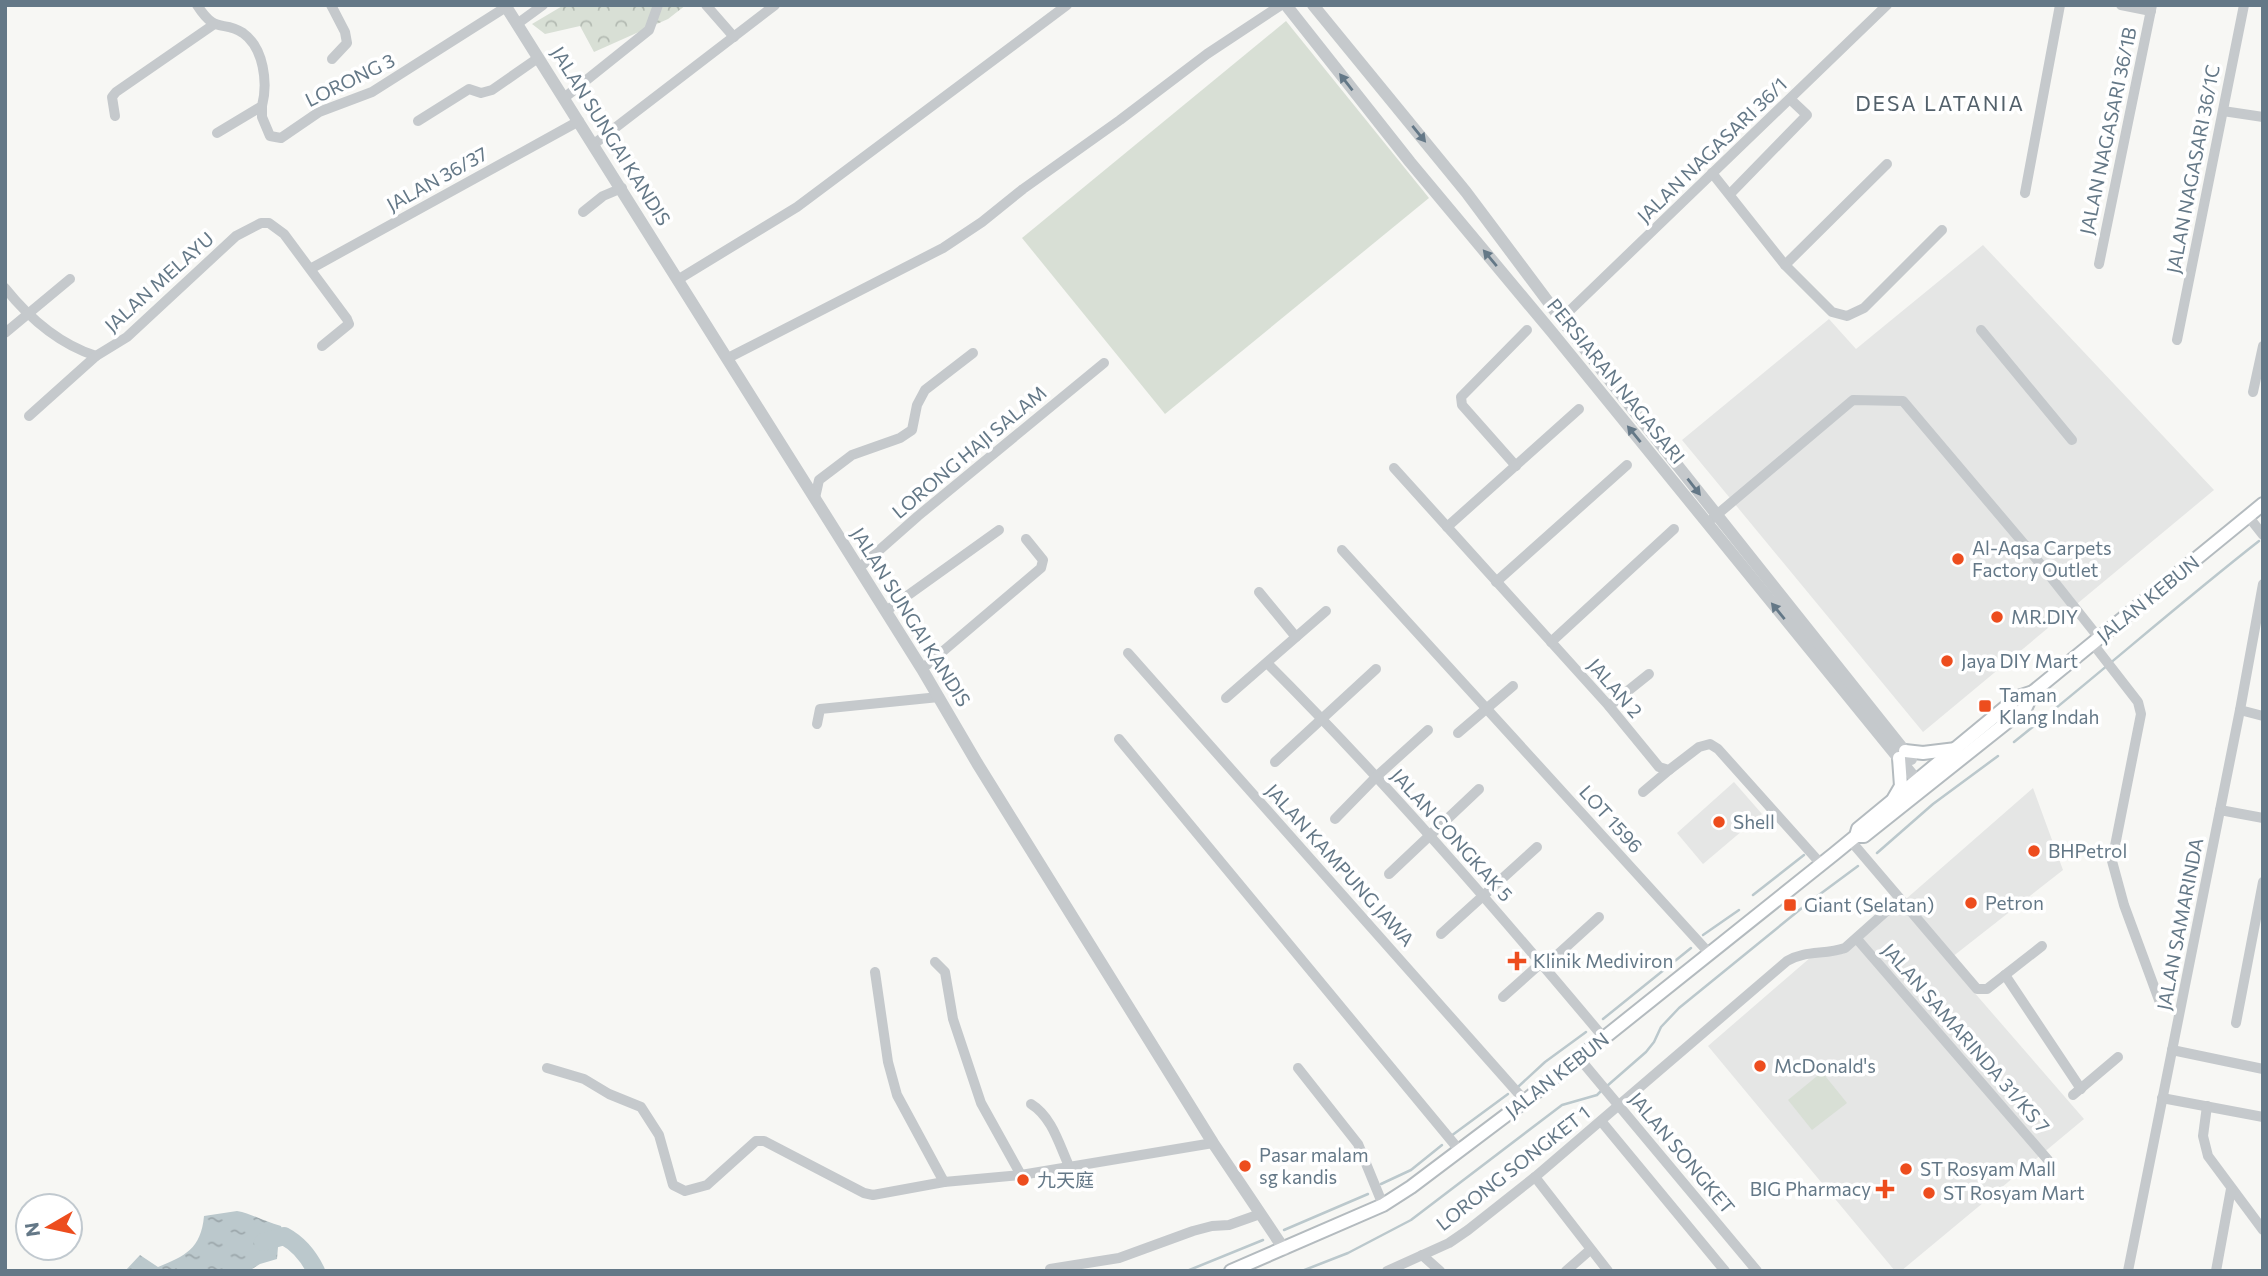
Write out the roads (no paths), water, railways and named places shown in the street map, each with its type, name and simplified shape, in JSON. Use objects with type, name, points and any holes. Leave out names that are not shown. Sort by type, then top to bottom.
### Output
[{"type":"main road","name":"JALAN KEBUN","points":[[1231,1271],[1383,1205],[1460,1151],[1821,864],[1892,801],[1924,783],[1957,748],[2018,697],[2033,692],[2263,505]]},
{"type":"main road","name":"JALAN KEBUN","points":[[1853,838],[1864,836],[1924,783],[2026,707],[2033,692]]},
{"type":"main road","points":[[1892,801],[1900,786],[1902,755],[1957,748]]},
{"type":"street","points":[[115,116],[112,97],[116,92],[213,25],[197,5]]},
{"type":"street","points":[[331,5],[345,32],[346,43],[332,59]]},
{"type":"street","points":[[517,24],[543,5]]},
{"type":"street","points":[[564,98],[649,30],[658,5]]},
{"type":"street","points":[[706,5],[734,37]]},
{"type":"street","points":[[594,144],[775,5]]},
{"type":"street","points":[[678,279],[797,207],[1067,5]]},
{"type":"street","points":[[728,358],[943,248],[982,222],[1207,54],[1284,5]]},
{"type":"street","name":"PERSIARAN NAGASARI","points":[[1284,5],[1706,524],[1902,755]]},
{"type":"street","name":"JALAN NAGASARI 36/1","points":[[1561,319],[1887,5]]},
{"type":"street","points":[[2025,193],[2060,5]]},
{"type":"street","points":[[2121,5],[2151,8]]},
{"type":"street","name":"JALAN NAGASARI 36/1C","points":[[2177,340],[2244,5]]},
{"type":"street","name":"LORONG 3","points":[[213,25],[243,33],[254,48],[266,79],[262,117],[270,136],[276,139],[319,112],[382,86],[506,6]]},
{"type":"street","name":"JALAN SUNGAI KANDIS","points":[[506,6],[886,611],[976,763],[1213,1143],[1284,1249]]},
{"type":"street","points":[[1304,28],[1300,17],[1302,10],[1316,8]]},
{"type":"street","name":"PERSIARAN NAGASARI","points":[[1316,8],[1466,192],[1561,319],[1924,783]]},
{"type":"street","name":"JALAN NAGASARI 36/1B","points":[[2099,264],[2151,8]]},
{"type":"street","points":[[418,121],[469,89],[481,93],[492,90],[538,58]]},
{"type":"street","points":[[1730,194],[1807,115],[1790,99]]},
{"type":"street","points":[[217,133],[262,106]]},
{"type":"street","points":[[2224,111],[2263,117]]},
{"type":"street","name":"JALAN 36/37","points":[[312,268],[579,121]]},
{"type":"street","points":[[1785,265],[1887,164]]},
{"type":"street","points":[[1712,173],[1785,265],[1832,312],[1847,316],[1864,308],[1942,230]]},
{"type":"street","points":[[583,212],[603,197],[622,188]]},
{"type":"street","name":"JALAN MELAYU","points":[[29,416],[96,356],[127,337],[236,236],[261,223],[275,225],[312,268],[347,319],[349,324],[323,346]]},
{"type":"street","points":[[5,333],[70,279]]},
{"type":"street","points":[[5,288],[28,314],[66,343],[96,356]]},
{"type":"street","points":[[1516,466],[1462,405],[1461,397],[1527,330]]},
{"type":"street","points":[[1981,330],[2072,440]]},
{"type":"street","points":[[2253,392],[2263,346]]},
{"type":"street","points":[[83,352],[86,365]]},
{"type":"street","points":[[815,498],[819,480],[852,456],[900,438],[912,430],[917,405],[925,390],[973,352]]},
{"type":"street","name":"LORONG HAJI SALAM","points":[[859,568],[1104,363]]},
{"type":"street","points":[[1706,524],[1853,400],[1903,401],[2022,542],[2138,702],[2141,714],[2112,861],[2124,905],[2159,1000]]},
{"type":"street","points":[[1447,527],[1579,409]]},
{"type":"street","points":[[1496,582],[1627,465]]},
{"type":"street","name":"JALAN 2","points":[[1394,468],[1609,706],[1659,767],[1670,770]]},
{"type":"street","points":[[2248,516],[2263,535]]},
{"type":"street","points":[[1551,642],[1674,529]]},
{"type":"street","points":[[886,611],[999,530]]},
{"type":"street","points":[[922,669],[1041,568],[1043,560],[1026,539]]},
{"type":"street","name":"LOT 1596","points":[[1342,550],[1709,953]]},
{"type":"street","name":"JALAN SAMARINDA","points":[[2128,1271],[2162,1098],[2179,1051],[2220,810],[2263,583]]},
{"type":"street","points":[[1259,592],[1296,637]]},
{"type":"street","points":[[1226,698],[1326,611]]},
{"type":"street","name":"JALAN KAMPUNG JAWA","points":[[1128,653],[1525,1101]]},
{"type":"street","name":"JALAN CONGKAK 5","points":[[1267,663],[1431,836],[1604,1038]]},
{"type":"street","points":[[1275,762],[1376,669]]},
{"type":"street","points":[[1609,706],[1649,674]]},
{"type":"street","points":[[1458,733],[1513,686]]},
{"type":"street","points":[[817,723],[820,709],[939,697]]},
{"type":"street","points":[[2240,710],[2263,716]]},
{"type":"street","points":[[1335,819],[1427,730]]},
{"type":"street","points":[[1119,740],[1460,1151]]},
{"type":"street","points":[[1643,792],[1699,747],[1710,744],[1821,864]]},
{"type":"street","points":[[1389,874],[1479,789]]},
{"type":"street","points":[[2220,810],[2263,818]]},
{"type":"street","points":[[1853,838],[1974,987],[1987,989],[2042,946]]},
{"type":"street","points":[[1441,934],[1537,848]]},
{"type":"street","points":[[2235,1023],[2263,882]]},
{"type":"street","points":[[1857,939],[1900,899]]},
{"type":"street","points":[[1503,997],[1599,918]]},
{"type":"street","name":"LORONG SONGKET 1","points":[[1387,1271],[1449,1243],[1535,1177],[1787,961],[1799,954],[1835,951],[1857,939]]},
{"type":"street","name":"JALAN SAMARINDA 31/KS 7","points":[[1857,939],[2048,1160]]},
{"type":"street","points":[[935,962],[945,972],[953,1019],[981,1103],[1021,1175]]},
{"type":"street","points":[[875,972],[888,1062],[897,1095],[944,1182]]},
{"type":"street","points":[[2005,975],[2077,1092],[2118,1056]]},
{"type":"street","points":[[2179,1051],[2263,1069]]},
{"type":"street","name":"JALAN SONGKET","points":[[1579,1058],[1757,1271]]},
{"type":"street","points":[[547,1068],[584,1079],[641,1107],[659,1135],[673,1185],[684,1191],[707,1185],[756,1141],[764,1141],[864,1193],[873,1195],[944,1182],[1021,1175],[1213,1143]]},
{"type":"street","points":[[1298,1068],[1358,1144],[1383,1205]]},
{"type":"street","points":[[2162,1098],[2263,1117]]},
{"type":"street","points":[[1031,1104],[1048,1118],[1069,1166]]},
{"type":"street","points":[[2207,1106],[2204,1146],[2208,1156],[2263,1230]]},
{"type":"street","points":[[1601,1121],[1725,1271]]},
{"type":"street","points":[[1535,1177],[1608,1271]]},
{"type":"street","points":[[2216,1271],[2231,1189]]},
{"type":"street","points":[[1050,1269],[1119,1258],[1180,1235],[1212,1226],[1228,1225],[1260,1214]]},
{"type":"street","points":[[1566,1271],[1590,1250]]},
{"type":"street","points":[[1422,1255],[1440,1271]]},
{"type":"water","points":[[237,1211],[281,1226],[284,1236],[278,1247],[277,1259],[260,1264],[249,1271],[125,1271],[140,1255],[158,1267],[184,1255],[195,1244],[204,1216]]},
{"type":"waterway","points":[[2014,742],[2259,541]]},
{"type":"waterway","points":[[1877,853],[1933,804],[1998,756]]},
{"type":"waterway","points":[[1753,895],[1804,855]]},
{"type":"waterway","points":[[1607,1086],[1646,1052],[1661,1027],[1679,1008],[1858,866]]},
{"type":"waterway","points":[[1703,935],[1739,910]]},
{"type":"waterway","points":[[1603,1019],[1691,948]]},
{"type":"waterway","points":[[1519,1086],[1545,1062],[1586,1032]]},
{"type":"waterway","points":[[1302,1271],[1348,1253],[1411,1220],[1562,1105],[1597,1095],[1602,1090]]},
{"type":"waterway","points":[[1451,1136],[1508,1094]]},
{"type":"waterway","points":[[1381,1184],[1411,1170],[1442,1145]]},
{"type":"waterway","points":[[1284,1230],[1368,1194]]},
{"type":"waterway","points":[[263,1242],[284,1236],[303,1250],[316,1271]]},
{"type":"waterway","points":[[1187,1271],[1263,1240]]},
{"type":"place","name":"Al-Aqsa Carpets Factory Outlet","points":[[1958,559]]},
{"type":"place","name":"MR.DIY","points":[[1997,617]]},
{"type":"place","name":"Jaya DIY Mart","points":[[1947,661]]},
{"type":"place","name":"Taman Klang Indah","points":[[1985,706]]},
{"type":"place","name":"Shell","points":[[1719,822]]},
{"type":"place","name":"BHPetrol","points":[[2034,851]]},
{"type":"place","name":"Petron","points":[[1971,903]]},
{"type":"place","name":"Giant (Selatan)","points":[[1790,905]]},
{"type":"place","name":"Klinik Mediviron","points":[[1517,961]]},
{"type":"place","name":"McDonald's","points":[[1760,1066]]},
{"type":"place","name":"Pasar malam sg kandis","points":[[1245,1166]]},
{"type":"place","name":"ST Rosyam Mall","points":[[1906,1169]]},
{"type":"place","name":"九天庭","points":[[1023,1180]]},
{"type":"place","name":"BIG Pharmacy","points":[[1885,1189]]},
{"type":"place","name":"ST Rosyam Mart","points":[[1929,1193]]},
{"type":"district","name":"DESA LATANIA","points":[[1940,104]]}]
